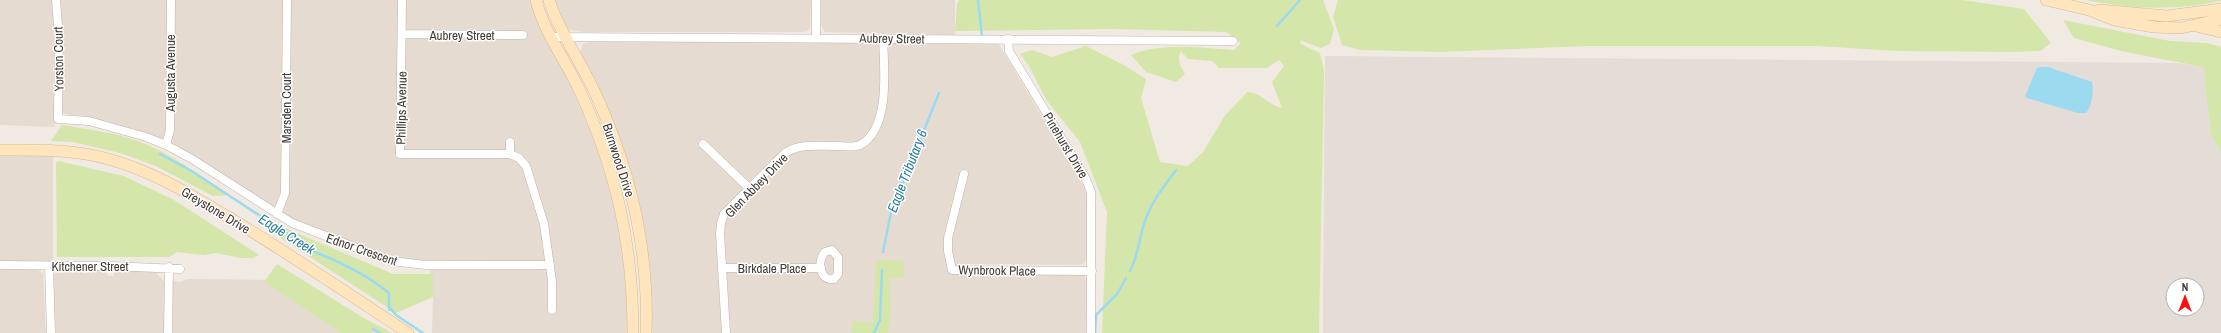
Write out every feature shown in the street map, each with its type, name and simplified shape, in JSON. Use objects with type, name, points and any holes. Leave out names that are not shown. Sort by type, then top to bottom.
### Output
[{"type":"street","name":"Yorston Court","points":[[56,0],[59,39],[58,119]]},
{"type":"street","name":"Augusta Avenue","points":[[166,146],[170,130],[171,0]]},
{"type":"street","name":"Marsden Court","points":[[277,214],[285,193],[287,0]]},
{"type":"street","name":"Phillips Avenue","points":[[402,0],[400,154],[510,154]]},
{"type":"street","name":"Burnwood Drive","points":[[536,0],[551,37],[577,86],[598,133],[618,195],[629,259],[633,333]]},
{"type":"street","name":"Burnwood Drive","points":[[549,0],[558,24],[596,94],[610,128],[628,183],[642,259],[646,333]]},
{"type":"street","points":[[816,0],[816,38]]},
{"type":"street","points":[[2046,0],[2089,10],[2167,16],[2221,9]]},
{"type":"street","points":[[2089,10],[2114,20],[2169,28],[2194,26],[2221,20]]},
{"type":"street","points":[[2194,26],[2221,32]]},
{"type":"street","name":"Aubrey Street","points":[[402,34],[523,35]]},
{"type":"street","name":"Aubrey Street","points":[[551,37],[1233,41]]},
{"type":"street","name":"Glen Abbey Drive","points":[[726,333],[721,223],[724,214],[785,153],[794,147],[805,145],[849,147],[860,145],[871,135],[883,109],[883,38]]},
{"type":"street","name":"Pinehurst Drive","points":[[1008,39],[1009,50],[1089,185],[1092,203],[1091,333]]},
{"type":"street","name":"Ednor Crescent","points":[[58,119],[89,121],[146,137],[192,159],[277,214],[305,229],[400,263],[426,265],[550,265]]},
{"type":"street","points":[[510,142],[510,154],[519,158],[526,166],[544,224],[552,280],[552,310]]},
{"type":"street","points":[[703,144],[749,188]]},
{"type":"street","name":"Greystone Drive","points":[[0,150],[71,151],[129,166],[164,180],[264,239],[408,333]]},
{"type":"street","name":"Wynbrook Place","points":[[964,174],[947,245],[952,270],[1092,271]]},
{"type":"street","name":"Kitchener Street","points":[[0,265],[169,267],[180,269]]},
{"type":"street","points":[[49,266],[51,333]]},
{"type":"street","points":[[168,333],[169,267]]},
{"type":"street","name":"Birkdale Place","points":[[723,268],[821,268]]},
{"type":"shaded area","points":[[0,0],[531,0],[577,96],[602,158],[620,230],[628,303],[628,333],[432,333],[433,297],[430,270],[539,270],[524,261],[409,260],[359,248],[293,219],[178,146],[89,117],[58,113],[54,127],[0,125]]},
{"type":"shaded area","points":[[553,0],[811,0],[810,27],[808,31],[803,32],[583,32],[567,29]]},
{"type":"shaded area","points":[[821,0],[955,0],[955,35],[825,32],[821,25]]},
{"type":"shaded area","points":[[593,41],[998,43],[1085,188],[1088,203],[1087,257],[1084,263],[1080,265],[969,264],[973,274],[1084,275],[1087,281],[1086,333],[650,333],[644,241],[580,54],[583,44]]},
{"type":"shaded area","points":[[1325,56],[2179,63],[2203,67],[2211,135],[2221,152],[2221,333],[1323,333]]},
{"type":"shaded area","points":[[0,156],[53,156],[53,261],[0,261]]},
{"type":"shaded area","points":[[0,269],[37,269],[43,274],[46,333],[0,333]]},
{"type":"shaded area","points":[[58,269],[104,270],[108,276],[113,276],[116,269],[155,271],[165,283],[165,333],[56,333],[53,277]]},
{"type":"shaded area","points":[[188,279],[284,280],[373,333],[173,333],[173,281],[180,282]]},
{"type":"green space","points":[[959,0],[1323,0],[1334,29],[1330,44],[1321,48],[1300,40],[1301,44],[1320,53],[1324,71],[1319,333],[1102,333],[1107,212],[1080,142],[1047,101],[1029,66],[1020,54],[1032,50],[1052,57],[1086,46],[1122,64],[1146,79],[1141,98],[1160,162],[1188,166],[1203,152],[1224,117],[1247,92],[1261,96],[1282,108],[1272,82],[1284,66],[1279,60],[1267,68],[1219,68],[1212,61],[1188,59],[1181,51],[1179,60],[1185,74],[1176,82],[1146,72],[1131,55],[1156,48],[1169,47],[1234,50],[1241,43],[1226,32],[1115,29],[955,31],[957,4]]},
{"type":"green space","points":[[1338,0],[1962,0],[2024,9],[2051,43],[2040,51],[2013,52],[1896,51],[1817,46],[1587,46],[1440,52],[1361,50],[1342,45],[1333,17]]},
{"type":"green space","points":[[2085,0],[2221,1],[2186,6],[2153,8]]},
{"type":"green space","points":[[2063,20],[2170,41],[2207,43],[2221,47],[2221,152],[2211,135],[2203,67],[2121,51],[2074,38]]},
{"type":"green space","points":[[62,125],[117,135],[148,145],[180,162],[229,195],[213,196],[156,166],[120,153],[73,142],[51,141]]},
{"type":"green space","points":[[58,161],[124,176],[174,200],[259,255],[253,258],[240,258],[216,253],[204,255],[177,252],[169,257],[57,257],[56,163]]},
{"type":"green space","points":[[271,222],[393,274],[433,274],[433,297],[396,313],[267,229]]},
{"type":"green space","points":[[876,260],[903,260],[904,277],[889,278],[891,310],[888,333],[851,333],[853,321],[873,323]]},
{"type":"green space","points":[[277,264],[362,317],[392,333],[341,333],[264,282]]},
{"type":"water","points":[[2048,67],[2092,82],[2092,98],[2086,113],[2078,113],[2027,98],[2025,96],[2037,68]]},
{"type":"waterway","points":[[978,0],[982,36]]},
{"type":"waterway","points":[[1277,26],[1300,0]]},
{"type":"waterway","name":"Eagle Tributary 6","points":[[883,252],[892,207],[939,93]]},
{"type":"waterway","name":"Eagle Creek","points":[[160,154],[190,170],[317,253],[345,265],[372,281],[389,293],[389,310]]},
{"type":"waterway","points":[[1130,271],[1135,260],[1144,224],[1150,209],[1176,170]]},
{"type":"waterway","name":"Eagle Tributary 6","points":[[874,333],[880,320],[882,270]]},
{"type":"waterway","points":[[1095,333],[1096,315],[1117,294],[1126,278]]},
{"type":"waterway","points":[[390,308],[396,315],[423,333]]},
{"type":"waterway","name":"Eagle Creek","points":[[373,329],[380,333]]}]
